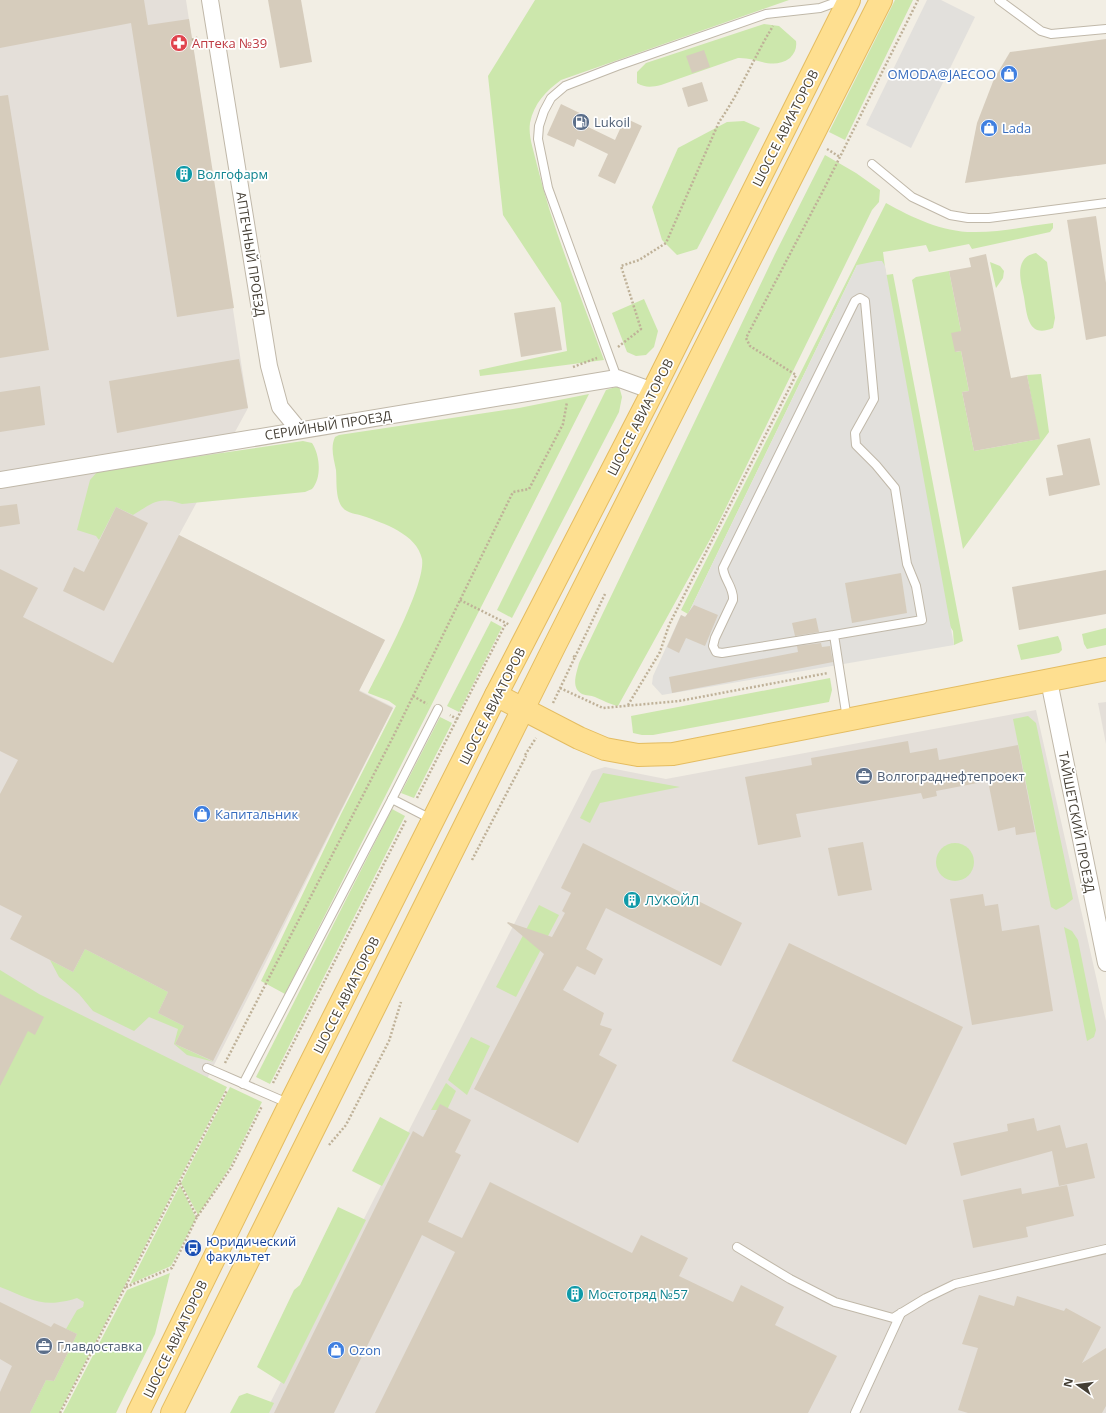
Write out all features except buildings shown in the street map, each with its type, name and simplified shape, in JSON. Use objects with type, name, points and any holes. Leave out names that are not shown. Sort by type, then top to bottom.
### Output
[{"type":"main road","name":"ШОССЕ АВИАТОРОВ","points":[[138,1413],[290,1104],[496,695],[653,391],[849,0]]},
{"type":"main road","name":"ШОССЕ АВИАТОРОВ","points":[[172,1413],[881,0]]},
{"type":"main road","points":[[496,695],[605,749],[638,755],[673,754],[1106,669]]},
{"type":"street","name":"АПТЕЧНЫЙ ПРОЕЗД","points":[[210,0],[269,366],[280,407],[299,430]]},
{"type":"street","name":"СЕРИЙНЫЙ ПРОЕЗД","points":[[0,480],[617,378],[653,391]]},
{"type":"street","name":"ТАЙШЕТСКИЙ ПРОЕЗД","points":[[1048,680],[1106,964]]},
{"type":"lane","points":[[617,378],[548,188],[538,139],[539,126],[551,98],[565,86],[580,80],[766,14],[820,8],[842,0]]},
{"type":"lane","points":[[999,0],[1041,31],[1051,34],[1106,29]]},
{"type":"lane","points":[[872,164],[912,197],[950,215],[968,218],[989,218],[1106,203]]},
{"type":"lane","points":[[860,298],[865,301],[874,399],[855,433],[856,445],[876,465],[895,488],[907,564],[916,586],[922,620],[834,635],[722,653],[716,652],[713,646],[715,638],[733,600],[734,593],[724,574],[723,568],[855,301],[860,298]]},
{"type":"lane","points":[[834,635],[848,720]]},
{"type":"lane","points":[[243,1084],[438,709]]},
{"type":"lane","points":[[392,799],[433,820]]},
{"type":"lane","points":[[207,1068],[290,1104]]},
{"type":"lane","points":[[738,1247],[790,1279],[835,1302],[893,1318],[955,1284],[1106,1249]]},
{"type":"lane","points":[[855,1413],[902,1313]]},
{"type":"path","points":[[628,706],[660,652],[669,625],[796,374],[750,346],[746,338],[826,187],[918,0]]},
{"type":"path","points":[[560,688],[603,708],[679,701],[840,671]]},
{"type":"path","points":[[126,1287],[172,1268],[197,1217],[231,1168],[457,719]]},
{"type":"path","points":[[247,1076],[223,1066],[393,736]]},
{"type":"path","points":[[60,1413],[233,1079]]},
{"type":"path","points":[[180,1183],[197,1217]]},
{"type":"shaded area","points":[[0,0],[186,0],[248,408],[179,535],[385,640],[359,690],[393,707],[38,1413],[0,1413]]},
{"type":"shaded area","points":[[927,0],[941,0],[975,17],[911,148],[866,125]]},
{"type":"shaded area","points":[[882,261],[885,266],[954,645],[662,695],[652,684],[653,676],[681,615],[688,618],[688,614],[857,265]]},
{"type":"shaded area","points":[[1106,702],[1106,744],[1098,703]]},
{"type":"shaded area","points":[[1036,710],[1106,1021],[1106,1413],[265,1413],[592,771],[605,767],[666,779]]},
{"type":"green space","points":[[535,0],[789,0],[561,80],[541,98],[534,109],[530,123],[532,144],[559,239],[604,360],[480,376],[479,370],[567,351],[561,303],[503,215],[488,76]]},
{"type":"green space","points":[[895,0],[913,0],[845,140],[829,132]]},
{"type":"green space","points":[[764,24],[779,26],[796,41],[795,50],[790,58],[783,62],[771,63],[738,58],[661,85],[649,87],[637,83],[637,72],[646,63]]},
{"type":"green space","points":[[744,121],[760,128],[697,249],[677,255],[662,240],[652,207],[678,148],[727,122]]},
{"type":"green space","points":[[825,155],[856,173],[880,190],[879,202],[872,210],[713,534],[618,706],[593,696],[582,694],[578,691],[575,684],[579,663],[775,254]]},
{"type":"green space","points":[[886,203],[929,224],[964,232],[1015,229],[1053,223],[1053,228],[1050,232],[972,249],[969,244],[929,252],[926,245],[883,252],[886,275],[893,274],[963,641],[954,645],[953,631],[941,612],[857,265],[688,614],[681,610]]},
{"type":"green space","points":[[1036,253],[1047,262],[1055,318],[1053,328],[1045,331],[1034,328],[1030,323],[1026,311],[1020,279],[1020,269],[1023,261]]},
{"type":"green space","points":[[990,262],[1000,266],[1004,271],[1003,278],[996,288]]},
{"type":"green space","points":[[949,271],[961,331],[955,352],[961,351],[969,391],[962,392],[974,451],[1039,439],[1027,375],[1041,374],[1049,432],[963,549],[912,280],[916,277]]},
{"type":"green space","points":[[644,299],[658,331],[654,347],[646,355],[636,356],[627,352],[612,313]]},
{"type":"green space","points":[[619,386],[622,397],[619,412],[512,618],[497,610],[606,390]]},
{"type":"green space","points":[[589,394],[285,994],[261,981],[341,814],[396,706],[389,701],[368,693],[410,606],[421,571],[422,559],[419,550],[406,536],[380,522],[347,511],[340,504],[333,454],[335,437],[339,435],[519,408]]},
{"type":"green space","points":[[303,441],[312,443],[317,454],[319,466],[319,473],[315,484],[312,489],[305,492],[182,504],[161,501],[151,504],[133,515],[116,507],[99,540],[96,536],[77,530],[90,480],[98,471]]},
{"type":"green space","points":[[491,621],[502,627],[459,712],[447,706]]},
{"type":"green space","points":[[1106,628],[1106,645],[1087,649],[1084,644],[1082,634]]},
{"type":"green space","points":[[1058,636],[1062,650],[1059,653],[1021,660],[1017,645]]},
{"type":"green space","points":[[830,678],[832,690],[829,702],[653,735],[633,733],[631,716]]},
{"type":"green space","points":[[1028,716],[1036,723],[1073,899],[1056,910],[1051,907],[1013,719]]},
{"type":"green space","points":[[440,717],[452,723],[414,798],[401,793]]},
{"type":"green space","points":[[603,773],[680,787],[600,803],[590,823],[580,818]]},
{"type":"green space","points":[[392,809],[405,816],[270,1084],[256,1077]]},
{"type":"green space","points":[[955,843],[968,849],[974,862],[968,875],[955,881],[942,875],[936,862],[942,849]]},
{"type":"green space","points":[[539,905],[559,915],[516,997],[496,987]]},
{"type":"green space","points":[[1064,927],[1072,931],[1078,940],[1096,1030],[1094,1037],[1087,1041]]},
{"type":"green space","points":[[85,949],[168,992],[158,1013],[184,1026],[175,1044],[214,1062],[187,1055],[174,1044],[178,1029],[149,1017],[134,1031],[93,1011],[79,994],[59,977],[50,960],[73,972]]},
{"type":"green space","points":[[0,970],[39,994],[227,1087],[59,1413],[30,1413],[46,1380],[54,1381],[77,1334],[66,1329],[77,1310],[83,1307],[84,1302],[77,1298],[55,1303],[46,1303],[29,1299],[0,1287]]},
{"type":"green space","points":[[471,1037],[490,1046],[467,1095],[448,1080]]},
{"type":"green space","points":[[446,1083],[456,1091],[447,1110],[431,1110]]},
{"type":"green space","points":[[230,1087],[262,1102],[230,1167],[198,1215],[181,1183]]},
{"type":"green space","points":[[380,1117],[410,1133],[382,1186],[352,1171]]},
{"type":"green space","points":[[180,1185],[196,1218],[171,1266],[130,1284]]},
{"type":"green space","points":[[338,1207],[366,1220],[284,1384],[257,1367],[294,1290],[300,1285]]},
{"type":"green space","points":[[170,1273],[155,1334],[116,1413],[63,1413],[127,1290]]},
{"type":"green space","points":[[247,1393],[274,1403],[269,1413],[230,1413],[239,1396]]},
{"type":"place","name":"Аптека №39","points":[[179,43]]},
{"type":"place","name":"OMODA@JAECOO","points":[[1009,74]]},
{"type":"place","name":"Lukoil","points":[[581,122]]},
{"type":"place","name":"Lada","points":[[989,128]]},
{"type":"place","name":"Волгофарм","points":[[184,174]]},
{"type":"place","name":"Волгограднефтепроект","points":[[864,776]]},
{"type":"place","name":"Капитальник","points":[[202,814]]},
{"type":"place","name":"ЛУКОЙЛ","points":[[632,900]]},
{"type":"place","name":"Юридический факультет","points":[[193,1248]]},
{"type":"place","name":"Мостотряд №57","points":[[575,1294]]},
{"type":"place","name":"Главдоставка","points":[[44,1346]]},
{"type":"place","name":"Ozon","points":[[336,1350]]}]
